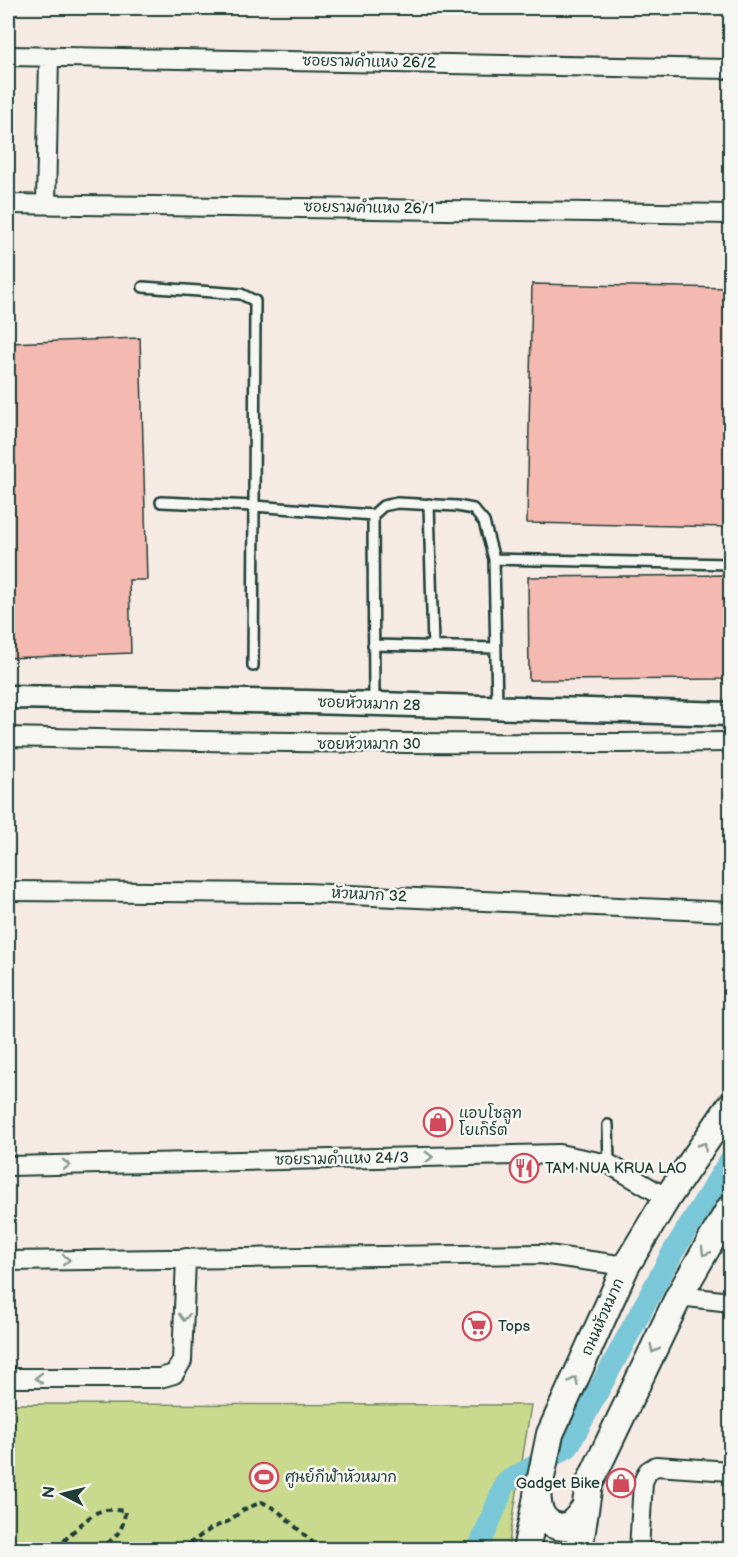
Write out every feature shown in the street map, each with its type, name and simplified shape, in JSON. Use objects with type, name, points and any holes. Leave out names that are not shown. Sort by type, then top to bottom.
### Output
[{"type":"main road","name":"ถนนหัวหมาก","points":[[526,1550],[550,1434],[626,1266],[667,1198],[730,1106]]},
{"type":"main road","points":[[579,1550],[589,1485],[680,1296],[730,1208]]},
{"type":"main road","points":[[538,1491],[540,1513],[549,1523],[557,1526],[567,1526],[575,1521],[585,1508]]},
{"type":"street","name":"ซอยรามคำแหง 26/2","points":[[8,56],[730,69]]},
{"type":"street","points":[[46,203],[49,57]]},
{"type":"street","name":"ซอยรามคำแหง 26/1","points":[[8,204],[730,214]]},
{"type":"street","name":"ซอยหัวหมาก 28","points":[[8,698],[374,704],[730,714]]},
{"type":"street","name":"ซอยหัวหมาก 30","points":[[8,737],[278,743],[730,742]]},
{"type":"street","name":"หัวหมาก 32","points":[[8,891],[306,893],[730,912]]},
{"type":"street","name":"ซอยรามคำแหง 24/3","points":[[8,1166],[559,1154],[609,1164],[667,1198]]},
{"type":"street","points":[[8,1261],[541,1254],[626,1266]]},
{"type":"street","points":[[8,1378],[160,1378],[174,1374],[182,1361],[186,1258]]},
{"type":"street","points":[[680,1296],[730,1302]]},
{"type":"street","points":[[639,1550],[643,1482],[648,1471],[656,1466],[730,1471]]},
{"type":"lane","points":[[143,287],[241,294],[255,301],[253,666]]},
{"type":"lane","points":[[161,502],[373,515],[383,506],[397,503],[473,509],[484,522],[494,559],[497,707]]},
{"type":"lane","points":[[429,504],[433,646]]},
{"type":"lane","points":[[373,515],[374,704]]},
{"type":"lane","points":[[494,559],[730,564]]},
{"type":"lane","points":[[373,645],[496,648]]},
{"type":"lane","points":[[608,1125],[609,1164]]},
{"type":"path","points":[[180,1550],[212,1528],[262,1502],[285,1516],[321,1550]]},
{"type":"path","points":[[58,1550],[69,1536],[97,1512],[112,1509],[125,1511],[125,1519],[116,1538],[98,1550]]},
{"type":"green space","name":"ศูนย์กีฬาหัวหมาก","points":[[8,1404],[531,1405],[508,1549],[8,1550]]},
{"type":"building","points":[[532,284],[730,288],[730,527],[527,523]]},
{"type":"building","points":[[140,338],[147,580],[129,580],[131,653],[8,658],[8,343]]},
{"type":"building","points":[[730,575],[730,679],[529,680],[528,577]]},
{"type":"waterway","points":[[478,1550],[506,1482],[568,1447],[674,1250],[730,1160]]},
{"type":"place","name":"แอบโซลูท โยเกิร์ต","points":[[438,1122]]},
{"type":"place","name":"TAM NUA KRUA LAO","points":[[524,1168]]},
{"type":"place","name":"Tops","points":[[477,1326]]},
{"type":"place","name":"ศูนย์กีฬาหัวหมาก","points":[[264,1477]]},
{"type":"place","name":"Gadget Bike","points":[[621,1483]]}]
